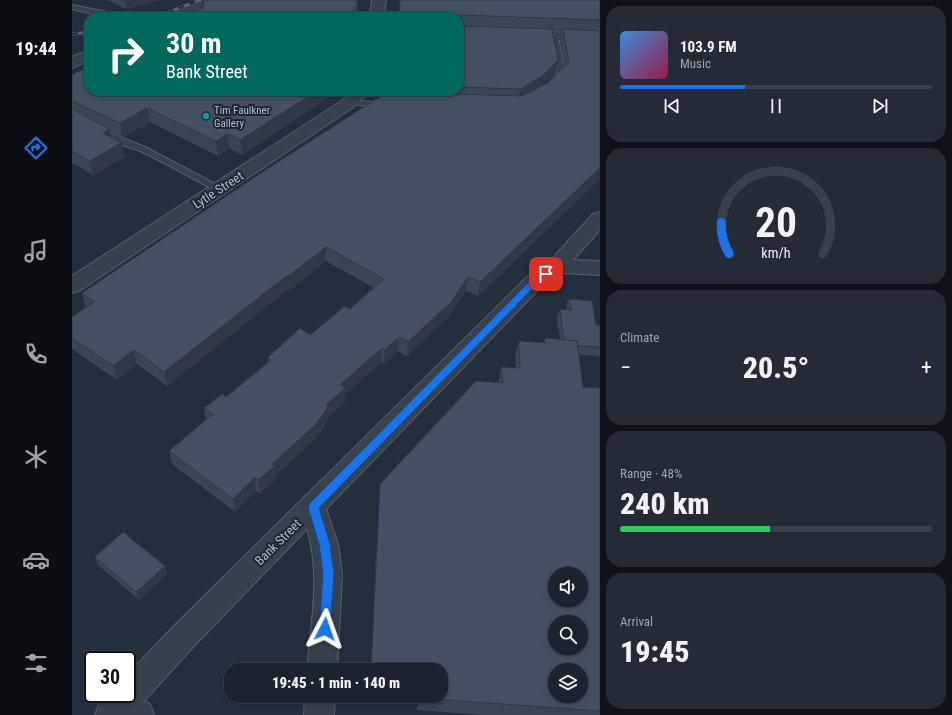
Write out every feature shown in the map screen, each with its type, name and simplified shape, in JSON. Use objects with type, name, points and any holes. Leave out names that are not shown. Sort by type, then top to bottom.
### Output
[{"type":"street","points":[[185,12],[211,0]]},
{"type":"street","points":[[377,12],[378,0]]},
{"type":"street","points":[[507,35],[600,38]]},
{"type":"street","points":[[72,63],[84,57]]},
{"type":"street","name":"Lytle Street","points":[[72,286],[356,96]]},
{"type":"street","name":"Bank Street","points":[[123,711],[184,637],[534,282],[557,266],[600,218]]},
{"type":"street","points":[[557,266],[600,270]]},
{"type":"street","points":[[313,507],[325,544],[328,574],[322,663]]},
{"type":"street","points":[[319,715],[320,703]]},
{"type":"lane","points":[[72,7],[93,12]]},
{"type":"lane","points":[[546,89],[557,80],[561,74],[554,36]]},
{"type":"lane","points":[[356,96],[367,104],[387,104]]},
{"type":"lane","points":[[95,129],[116,140],[142,149],[220,188]]},
{"type":"building","points":[[204,0],[357,0],[357,7],[354,7],[354,12],[203,12]]},
{"type":"building","points":[[400,0],[600,0],[600,20],[464,15],[464,12],[399,12]]},
{"type":"building","points":[[464,26],[552,29],[558,60],[541,77],[520,89],[464,87]]},
{"type":"building","points":[[563,29],[600,31],[600,168],[480,282],[468,277],[451,302],[408,342],[399,337],[385,350],[382,348],[340,385],[345,388],[326,405],[328,407],[316,424],[272,464],[275,466],[258,480],[255,477],[233,499],[169,451],[213,414],[204,408],[222,394],[226,397],[271,360],[267,358],[300,328],[310,335],[345,306],[350,309],[384,279],[326,247],[290,275],[285,277],[164,372],[134,350],[113,366],[72,338],[72,317],[94,302],[82,293],[270,167],[381,96],[464,96],[464,94],[522,96],[548,83],[569,62]]},
{"type":"building","name":"Tim Faulkner Gallery","points":[[84,69],[84,96],[309,96],[240,140],[228,134],[216,141],[147,108],[120,123],[72,101],[72,75]]},
{"type":"building","points":[[72,109],[109,129],[103,133],[121,143],[90,161],[72,151]]},
{"type":"building","points":[[568,299],[592,301],[596,325],[600,325],[600,347],[578,346],[577,341],[564,340],[560,309],[572,310]]},
{"type":"building","points":[[545,338],[577,341],[583,387],[600,388],[600,711],[448,700],[448,663],[371,663],[380,484],[476,381],[503,383],[501,367],[520,368],[519,341],[545,343]]},
{"type":"building","points":[[123,532],[165,566],[136,592],[95,557]]},
{"type":"railway","points":[[169,12],[200,0]]},
{"type":"railway","points":[[72,34],[84,33]]},
{"type":"place","name":"Tim Faulkner Gallery","points":[[206,116]]},
{"type":"route","points":[[325,629],[328,574],[325,544],[313,507],[534,282],[546,274]]}]
